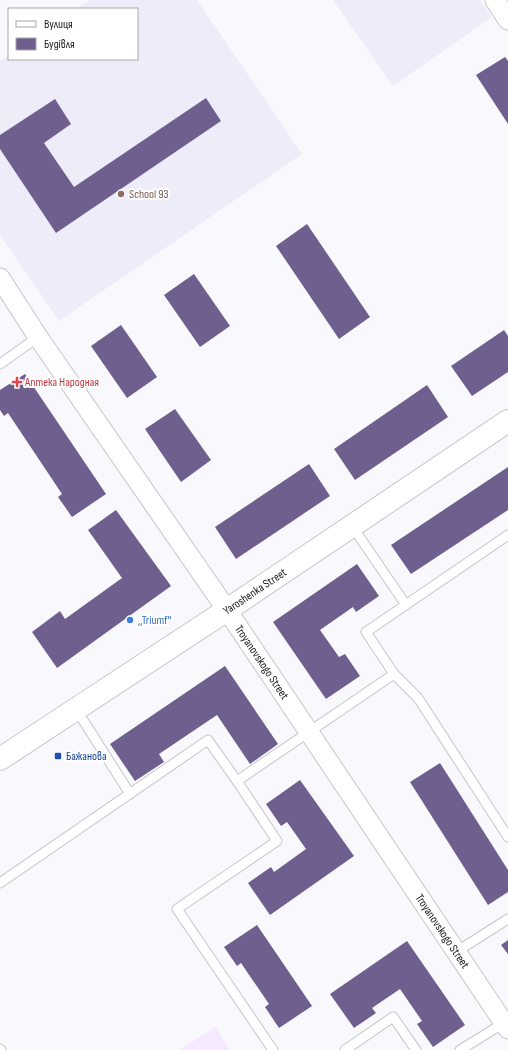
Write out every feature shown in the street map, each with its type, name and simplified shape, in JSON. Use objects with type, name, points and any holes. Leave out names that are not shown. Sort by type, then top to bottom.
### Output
[{"type":"street","points":[[495,0],[508,20]]},
{"type":"street","name":"Troyanovskogo Street","points":[[0,278],[38,337],[227,610],[506,1026]]},
{"type":"street","name":"Yaroshenka Street","points":[[0,759],[227,610],[508,421]]},
{"type":"lane","points":[[0,364],[38,337]]},
{"type":"lane","points":[[352,526],[406,605]]},
{"type":"lane","points":[[508,535],[366,632],[394,674],[418,698],[508,837]]},
{"type":"lane","points":[[237,781],[394,674]]},
{"type":"lane","points":[[76,709],[130,794]]},
{"type":"lane","points":[[0,883],[208,740],[277,841],[177,909],[273,1050]]},
{"type":"lane","points":[[456,952],[508,918]]},
{"type":"lane","points":[[345,1050],[393,1017],[416,1050]]},
{"type":"lane","points":[[460,1050],[506,1026]]},
{"type":"shaded area","name":"School 93","points":[[89,0],[197,0],[302,154],[59,321],[0,235],[0,61],[8,56],[8,60],[138,60],[138,8],[77,8]]},
{"type":"shaded area","points":[[333,0],[480,0],[492,17],[393,86]]},
{"type":"shaded area","points":[[215,1027],[230,1050],[180,1050]]},
{"type":"building","points":[[505,57],[508,61],[508,124],[476,75]]},
{"type":"building","points":[[206,98],[221,121],[56,233],[0,149],[0,135],[55,99],[71,124],[44,143],[74,187]]},
{"type":"building","points":[[307,224],[370,317],[339,339],[276,246]]},
{"type":"building","points":[[194,274],[230,326],[200,347],[164,295]]},
{"type":"building","points":[[121,325],[157,377],[127,398],[91,346]]},
{"type":"building","points":[[504,330],[508,336],[508,372],[472,396],[451,366]]},
{"type":"building","points":[[25,374],[106,494],[72,517],[58,497],[62,494],[8,413],[4,416],[0,410],[0,390]]},
{"type":"building","points":[[427,385],[448,417],[355,480],[334,449]]},
{"type":"building","points":[[175,409],[211,460],[181,482],[145,429]]},
{"type":"building","points":[[309,464],[330,496],[236,559],[215,527]]},
{"type":"building","points":[[508,467],[508,510],[411,574],[391,545]]},
{"type":"building","points":[[116,510],[171,586],[57,668],[32,632],[60,611],[65,619],[122,578],[88,530]]},
{"type":"building","points":[[357,564],[379,596],[356,612],[353,607],[320,630],[339,657],[345,654],[360,676],[326,699],[273,622]]},
{"type":"building","points":[[225,666],[278,744],[250,764],[217,715],[159,754],[164,762],[135,781],[110,744]]},
{"type":"building","points":[[440,763],[508,870],[508,892],[488,905],[410,782]]},
{"type":"building","points":[[300,780],[354,856],[270,915],[248,883],[271,867],[274,872],[306,849],[287,822],[281,826],[266,804]]},
{"type":"building","points":[[257,925],[312,1006],[279,1028],[265,1007],[269,1004],[241,963],[237,966],[224,947]]},
{"type":"building","points":[[508,940],[508,954],[501,945]]},
{"type":"building","points":[[407,941],[465,1025],[433,1047],[417,1024],[422,1021],[400,989],[372,1008],[376,1013],[354,1028],[330,994]]},
{"type":"place","name":"School 93","points":[[121,194]]},
{"type":"place","name":"Аптека Народная","points":[[17,382]]},
{"type":"place","name":",,Triumf\"","points":[[130,620]]},
{"type":"place","name":"Бажанова","points":[[58,756]]}]
